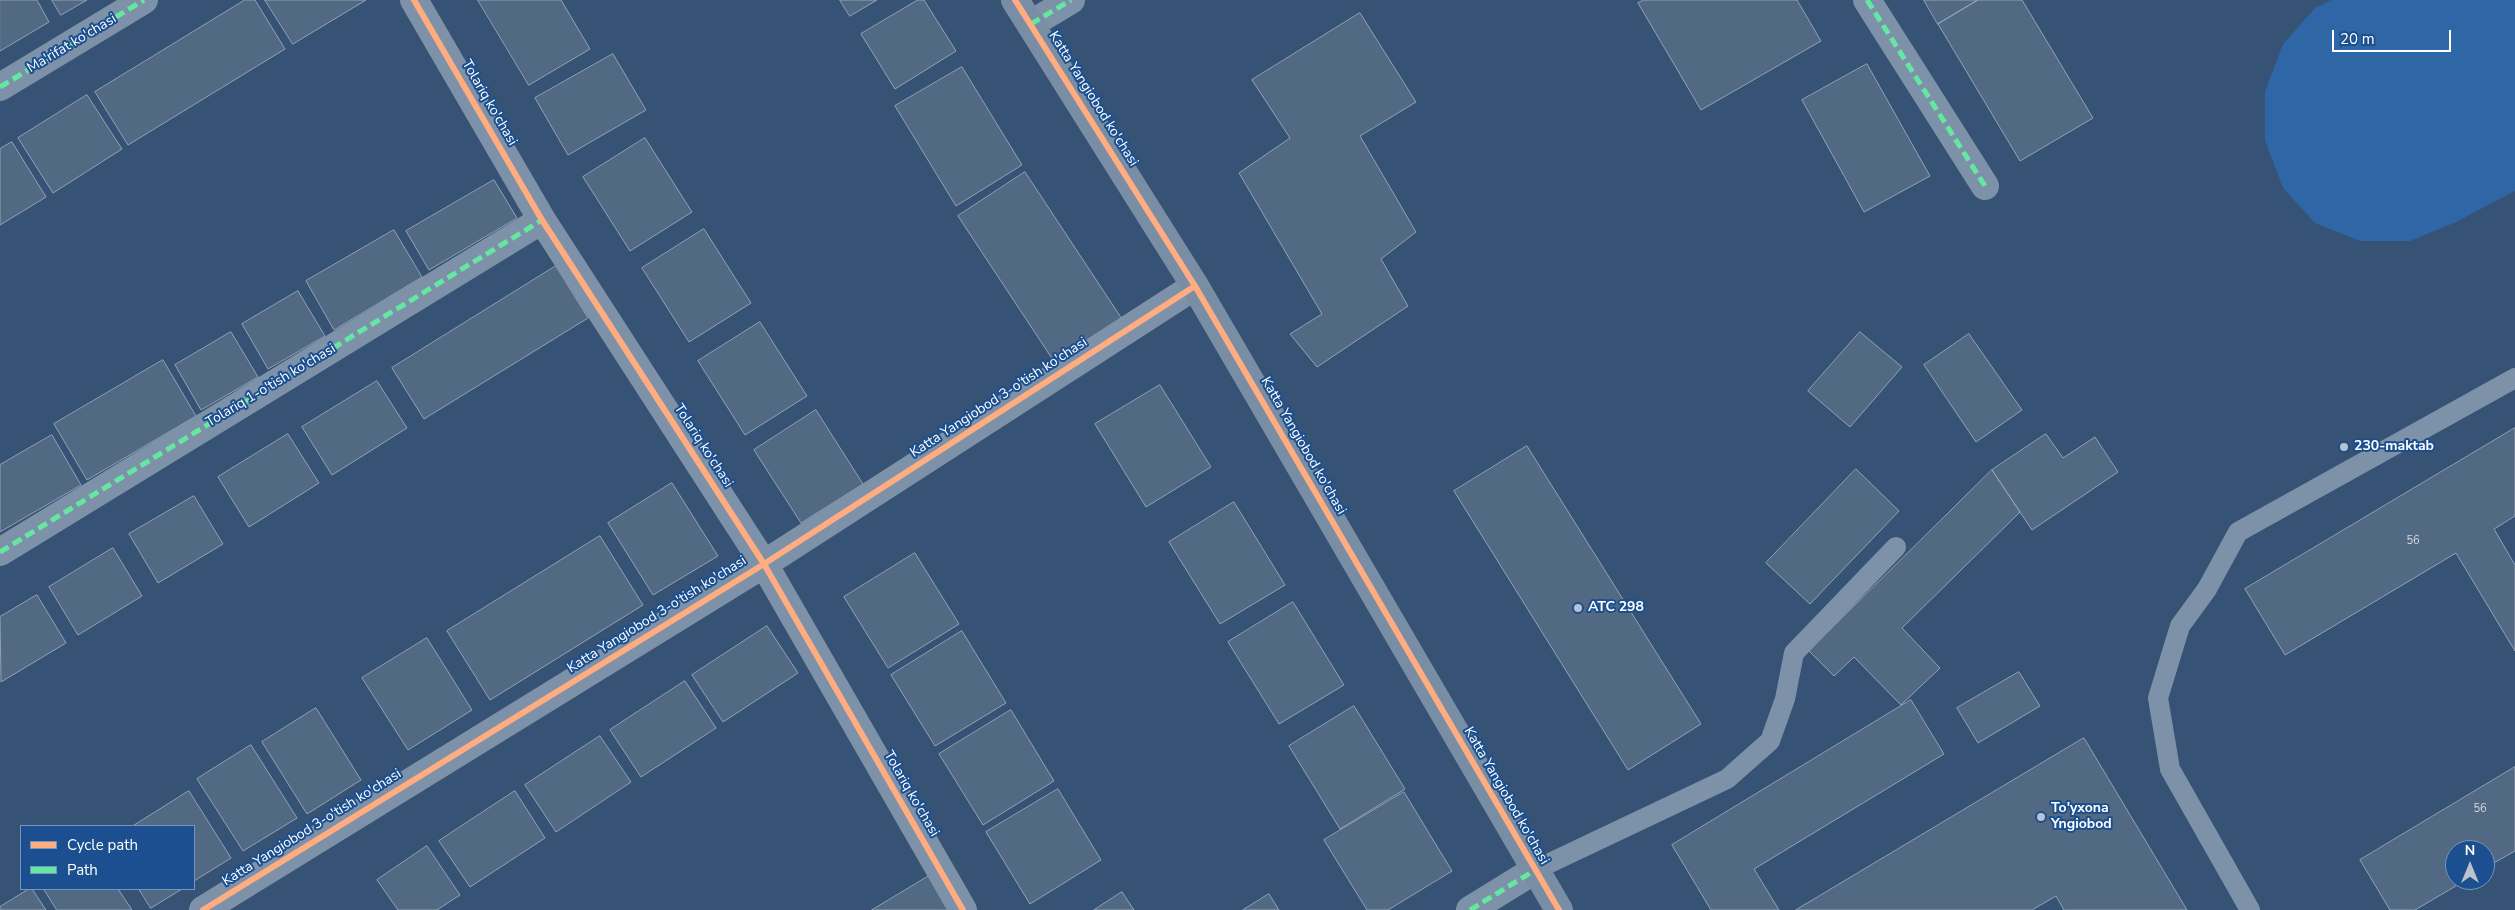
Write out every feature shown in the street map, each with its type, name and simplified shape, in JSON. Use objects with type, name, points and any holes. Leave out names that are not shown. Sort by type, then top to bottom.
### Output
[{"type":"street","name":"Ma'rifat ko'chasi","points":[[0,87],[144,0]]},
{"type":"street","name":"Tolariq ko'chasi","points":[[414,0],[542,220],[764,564],[963,910]]},
{"type":"street","name":"Katta Yangiobod ko'chasi","points":[[1015,0],[1196,286],[1559,910]]},
{"type":"street","points":[[1030,24],[1071,0]]},
{"type":"street","points":[[1867,0],[1985,186]]},
{"type":"street","name":"Tolariq 1-o'tish ko'chasi","points":[[0,552],[542,220]]},
{"type":"street","name":"Katta Yangiobod 3-o'tish ko'chasi","points":[[203,910],[764,564],[1196,286]]},
{"type":"street","points":[[1470,910],[1535,870]]},
{"type":"lane","points":[[2250,910],[2170,769],[2158,698],[2180,626],[2207,589],[2238,532],[2515,378]]},
{"type":"lane","points":[[1535,870],[1727,780],[1770,741],[1785,699],[1794,653],[1896,547]]},
{"type":"shaded area","points":[[2331,0],[2515,0],[2515,191],[2454,223],[2410,241],[2360,241],[2315,223],[2283,188],[2265,141],[2265,91],[2283,44],[2315,8]]},
{"type":"building","points":[[0,0],[37,0],[49,22],[0,51]]},
{"type":"building","points":[[52,0],[87,0],[61,15]]},
{"type":"building","points":[[245,0],[255,0],[285,49],[128,145],[95,92]]},
{"type":"building","points":[[265,0],[366,0],[293,44]]},
{"type":"building","points":[[478,0],[561,0],[590,49],[529,85]]},
{"type":"building","points":[[840,0],[877,0],[850,16]]},
{"type":"building","points":[[918,0],[924,0],[956,51],[895,89],[861,34]]},
{"type":"building","points":[[1644,0],[1797,0],[1821,41],[1701,110],[1638,3]]},
{"type":"building","points":[[1924,0],[1978,0],[1938,24]]},
{"type":"building","points":[[1978,0],[2022,0],[2093,118],[2020,161],[1938,24]]},
{"type":"building","points":[[1360,13],[1416,102],[1360,136],[1416,232],[1381,259],[1408,306],[1317,367],[1290,334],[1322,314],[1239,173],[1290,138],[1252,80]]},
{"type":"building","points":[[613,54],[646,110],[568,155],[535,98]]},
{"type":"building","points":[[1867,64],[1930,176],[1864,212],[1802,100]]},
{"type":"building","points":[[962,67],[1022,165],[956,206],[895,106]]},
{"type":"building","points":[[87,95],[122,149],[53,193],[18,138]]},
{"type":"building","points":[[645,138],[692,212],[630,251],[583,177]]},
{"type":"building","points":[[12,142],[46,197],[0,225],[0,149]]},
{"type":"building","points":[[1025,172],[1122,319],[1055,363],[958,216]]},
{"type":"building","points":[[494,180],[517,218],[429,270],[406,231]]},
{"type":"building","points":[[704,229],[751,303],[689,342],[642,268]]},
{"type":"building","points":[[394,230],[422,277],[334,330],[306,281]]},
{"type":"building","points":[[556,266],[588,318],[424,419],[392,368]]},
{"type":"building","points":[[298,291],[325,336],[268,369],[242,324]]},
{"type":"building","points":[[760,322],[807,396],[745,435],[698,361]]},
{"type":"building","points":[[231,332],[258,377],[201,410],[175,365]]},
{"type":"building","points":[[1860,332],[1902,367],[1850,427],[1808,391]]},
{"type":"building","points":[[1969,334],[2022,410],[1976,442],[1924,365]]},
{"type":"building","points":[[163,360],[196,416],[87,480],[54,424]]},
{"type":"building","points":[[377,381],[407,428],[332,475],[302,427]]},
{"type":"building","points":[[1160,385],[1211,467],[1146,507],[1095,424]]},
{"type":"building","points":[[816,410],[863,484],[801,523],[754,450]]},
{"type":"building","points":[[2515,428],[2515,516],[2494,529],[2515,565],[2515,651],[2456,553],[2285,655],[2245,589]]},
{"type":"building","points":[[288,434],[319,483],[249,527],[218,477]]},
{"type":"building","points":[[2046,434],[2063,458],[2095,437],[2118,472],[2032,530],[1992,470]]},
{"type":"building","points":[[52,435],[81,485],[0,532],[0,465]]},
{"type":"building","name":"АТС 298","points":[[1527,446],[1701,724],[1628,770],[1454,491]]},
{"type":"building","points":[[1856,469],[1899,511],[1810,604],[1766,563]]},
{"type":"building","points":[[1992,470],[2020,512],[1902,628],[1940,668],[1901,705],[1854,657],[1834,676],[1809,651]]},
{"type":"building","points":[[672,483],[718,556],[653,595],[608,523]]},
{"type":"building","points":[[194,496],[223,544],[158,583],[129,534]]},
{"type":"building","points":[[1234,502],[1285,585],[1220,624],[1169,542]]},
{"type":"building","points":[[600,536],[643,605],[490,700],[447,631]]},
{"type":"building","points":[[113,548],[142,596],[78,635],[49,587]]},
{"type":"building","points":[[915,553],[959,624],[888,668],[844,597]]},
{"type":"building","points":[[37,595],[66,643],[1,682],[0,617]]},
{"type":"building","points":[[1293,602],[1344,685],[1279,724],[1228,642]]},
{"type":"building","points":[[767,626],[798,673],[723,722],[692,675]]},
{"type":"building","points":[[962,631],[1006,703],[935,746],[891,675]]},
{"type":"building","points":[[427,638],[472,710],[408,750],[362,678]]},
{"type":"building","points":[[2019,672],[2040,706],[1978,743],[1957,708]]},
{"type":"building","points":[[685,681],[716,728],[641,777],[610,730]]},
{"type":"building","points":[[1911,700],[1944,754],[1754,869],[1779,910],[1711,910],[1672,845]]},
{"type":"building","points":[[1354,706],[1405,789],[1340,829],[1289,746]]},
{"type":"building","points":[[316,708],[361,780],[307,814],[262,742]]},
{"type":"building","points":[[1011,710],[1054,781],[983,825],[939,754]]},
{"type":"building","points":[[600,736],[631,782],[556,832],[525,785]]},
{"type":"building","name":"To'yxona Yngiobod","points":[[2084,738],[2187,910],[2064,910],[2056,896],[2032,910],[1796,910]]},
{"type":"building","points":[[251,745],[297,818],[243,851],[197,779]]},
{"type":"building","points":[[2515,767],[2515,851],[2495,862],[2495,840],[2445,840],[2445,890],[2449,890],[2415,910],[2390,910],[2360,860]]},
{"type":"building","points":[[1058,789],[1101,860],[1030,904],[986,832]]},
{"type":"building","points":[[189,791],[231,858],[195,880],[195,825],[135,825]]},
{"type":"building","points":[[515,791],[545,838],[470,887],[439,841]]},
{"type":"building","points":[[1404,792],[1452,871],[1388,910],[1367,910],[1324,840]]},
{"type":"building","points":[[427,846],[460,895],[437,910],[398,910],[377,880]]},
{"type":"building","points":[[929,876],[949,910],[872,910]]},
{"type":"building","points":[[27,890],[33,890],[46,910],[0,910],[0,907]]},
{"type":"building","points":[[45,890],[119,890],[132,910],[57,910]]},
{"type":"building","points":[[140,890],[180,890],[151,908]]},
{"type":"building","points":[[1122,892],[1134,910],[1094,910]]},
{"type":"building","points":[[1269,894],[1279,910],[1243,910]]},
{"type":"marked path","points":[[0,87],[144,0]]},
{"type":"marked path","points":[[1031,24],[1071,0]]},
{"type":"marked path","points":[[1867,0],[1985,186]]},
{"type":"marked path","points":[[0,552],[542,220]]},
{"type":"marked path","points":[[1470,910],[1535,870]]},
{"type":"cycle path","points":[[414,0],[542,220],[764,564],[963,910]]},
{"type":"cycle path","points":[[1015,0],[1195,286],[1559,910]]},
{"type":"cycle path","points":[[203,910],[764,564],[1195,286]]},
{"type":"place","name":"230-maktab","points":[[2344,447]]},
{"type":"place","name":"АТС 298","points":[[1578,608]]},
{"type":"place","name":"To'yxona Yngiobod","points":[[2041,817]]}]
